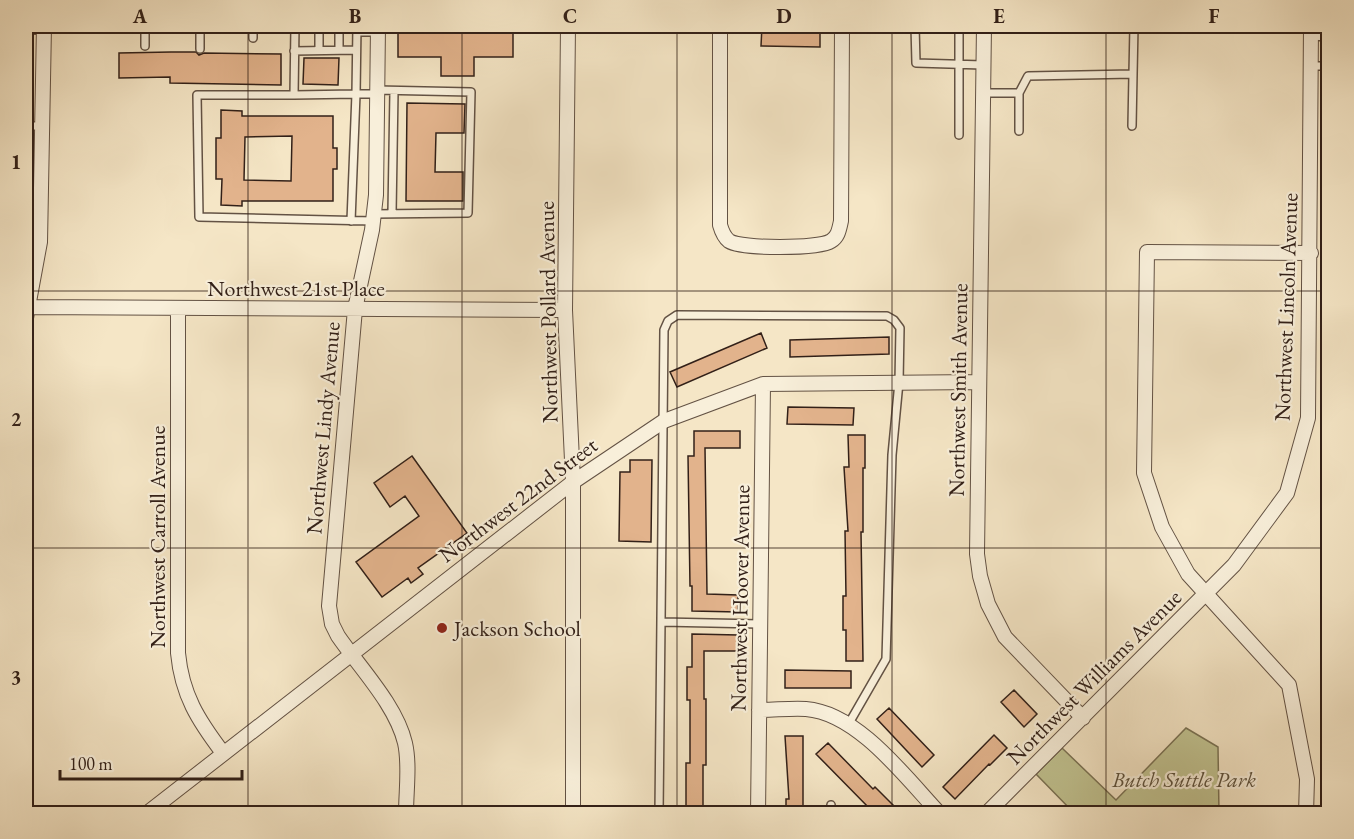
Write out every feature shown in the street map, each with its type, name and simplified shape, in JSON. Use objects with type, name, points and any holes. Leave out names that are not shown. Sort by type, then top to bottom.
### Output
[{"type":"street","name":"Northwest Pollard Avenue","points":[[568,26],[565,310],[573,482],[573,813]]},
{"type":"street","points":[[720,26],[720,225],[723,236],[731,242],[742,245],[781,246],[816,246],[828,243],[837,237],[841,222],[842,26]]},
{"type":"street","name":"Northwest Smith Avenue","points":[[984,26],[977,554],[982,586],[988,604],[1005,637],[1083,718]]},
{"type":"street","points":[[26,313],[39,256],[32,219],[32,153],[42,126],[44,28]]},
{"type":"street","name":"Northwest Lindy Avenue","points":[[378,29],[374,217],[356,309],[329,598],[332,624],[338,636],[390,708],[402,734],[406,746],[406,813]]},
{"type":"street","name":"Northwest Lincoln Avenue","points":[[1206,594],[1234,566],[1287,493],[1308,418],[1311,66],[1319,33]]},
{"type":"street","name":"Northwest Williams Avenue","points":[[987,813],[1206,594],[1188,574],[1161,527],[1144,473],[1147,252],[1311,253]]},
{"type":"street","name":"Northwest 21st Place","points":[[26,313],[178,308],[565,310]]},
{"type":"street","name":"Northwest Carroll Avenue","points":[[178,308],[178,662],[184,688],[196,716],[223,753]]},
{"type":"street","name":"Northwest 22nd Street","points":[[146,813],[573,482],[664,421],[763,384],[979,382]]},
{"type":"street","name":"Northwest Hoover Avenue","points":[[758,813],[763,384]]},
{"type":"street","points":[[1206,594],[1289,685],[1307,779],[1306,813]]},
{"type":"street","points":[[759,710],[808,709],[830,715],[848,725],[863,734],[940,813]]},
{"type":"lane","points":[[145,26],[145,46]]},
{"type":"lane","points":[[200,26],[200,49]]},
{"type":"lane","points":[[253,26],[253,39]]},
{"type":"lane","points":[[294,95],[295,26]]},
{"type":"lane","points":[[1132,126],[1134,26]]},
{"type":"lane","points":[[1319,33],[1325,26]]},
{"type":"lane","points":[[959,135],[959,64],[959,31],[915,27],[916,63],[959,64],[983,65]]},
{"type":"lane","points":[[26,30],[44,28]]},
{"type":"lane","points":[[351,221],[357,29],[378,29]]},
{"type":"lane","points":[[319,32],[319,50]]},
{"type":"lane","points":[[339,33],[339,50]]},
{"type":"lane","points":[[294,51],[356,50]]},
{"type":"lane","points":[[1311,66],[1329,66]]},
{"type":"lane","points":[[1019,131],[1019,93],[1028,76],[1132,74]]},
{"type":"lane","points":[[392,213],[394,91]]},
{"type":"lane","points":[[394,91],[471,92],[468,213],[392,213],[351,221],[199,217],[197,95],[356,94],[394,91]]},
{"type":"lane","points":[[983,93],[1019,93]]},
{"type":"lane","points":[[26,126],[42,126]]},
{"type":"lane","points":[[659,813],[664,330],[668,321],[677,315],[887,316],[894,320],[900,328],[899,382],[892,455],[886,660],[848,725]]},
{"type":"lane","points":[[662,622],[760,624]]},
{"type":"green space","name":"Butch Suttle Park","points":[[1186,728],[1218,747],[1219,813],[1074,813],[1036,774],[1062,748],[1116,800]]},
{"type":"building","points":[[398,26],[513,26],[513,57],[474,57],[474,76],[441,76],[441,57],[398,57]]},
{"type":"building","points":[[762,26],[820,26],[820,47],[761,46]]},
{"type":"building","points":[[196,52],[199,55],[204,53],[281,54],[281,85],[170,83],[170,77],[119,78],[119,53]]},
{"type":"building","points":[[304,58],[339,58],[338,85],[303,84]]},
{"type":"building","points":[[407,103],[465,104],[464,133],[436,133],[435,172],[463,172],[463,201],[406,201]]},
{"type":"building","points":[[221,110],[242,111],[242,116],[333,116],[333,148],[337,148],[337,169],[333,169],[333,201],[242,201],[242,206],[221,205],[222,179],[216,179],[216,138],[221,138]],"holes":[[[292,136],[291,181],[244,180],[245,137]]]},
{"type":"building","points":[[761,333],[767,348],[677,387],[670,372]]},
{"type":"building","points":[[889,337],[889,354],[790,357],[790,340]]},
{"type":"building","points":[[788,407],[854,408],[853,425],[787,424]]},
{"type":"building","points":[[694,431],[740,431],[740,448],[705,448],[707,594],[738,595],[738,612],[692,611],[688,456],[694,456]]},
{"type":"building","points":[[848,435],[865,435],[863,532],[861,532],[863,661],[846,661],[846,630],[843,630],[843,596],[846,596],[845,531],[848,531],[844,467],[849,467]]},
{"type":"building","points":[[412,456],[467,533],[418,568],[423,574],[411,583],[408,578],[382,597],[356,562],[419,516],[405,496],[390,507],[374,483]]},
{"type":"building","points":[[630,460],[652,460],[651,542],[619,541],[620,472],[630,472]]},
{"type":"building","points":[[692,634],[738,635],[737,651],[704,651],[706,765],[703,765],[703,813],[686,813],[686,763],[690,763],[690,700],[687,700],[687,667],[692,667]]},
{"type":"building","points":[[785,670],[851,671],[851,688],[785,688]]},
{"type":"building","points":[[1014,690],[1037,714],[1024,727],[1001,702]]},
{"type":"building","points":[[889,708],[934,755],[922,767],[877,719]]},
{"type":"building","points":[[994,735],[1007,748],[955,799],[943,787]]},
{"type":"building","points":[[785,736],[803,736],[803,813],[786,813],[786,799],[789,799]]},
{"type":"building","points":[[828,743],[873,789],[875,787],[901,813],[874,813],[816,754]]},
{"type":"place","name":"Jackson School","points":[[442,628]]}]
